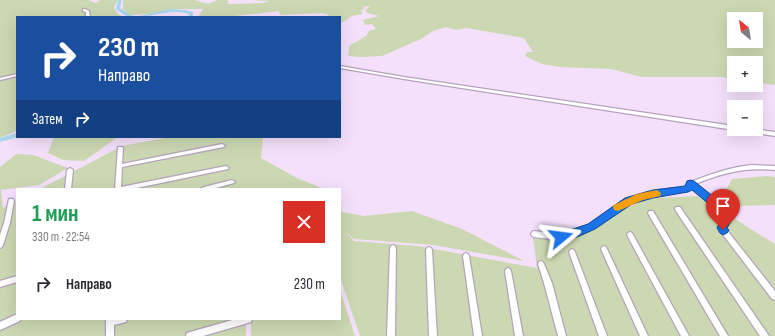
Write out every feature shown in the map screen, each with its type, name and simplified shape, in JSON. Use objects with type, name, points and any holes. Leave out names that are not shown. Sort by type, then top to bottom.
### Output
[{"type":"street","points":[[84,10],[88,12],[88,16]]},
{"type":"street","points":[[341,67],[727,127]]},
{"type":"street","points":[[0,79],[16,75]]},
{"type":"street","points":[[763,132],[775,134]]},
{"type":"street","points":[[119,166],[222,146]]},
{"type":"street","points":[[118,188],[120,148]]},
{"type":"street","points":[[534,234],[561,237],[577,233],[591,226],[629,201],[653,194],[688,189],[690,184],[726,171],[749,166],[775,168]]},
{"type":"street","points":[[127,188],[226,168]]},
{"type":"street","points":[[68,188],[70,170]]},
{"type":"street","points":[[208,188],[232,182]]},
{"type":"street","points":[[690,184],[726,212],[728,218],[722,228],[723,230],[775,297]]},
{"type":"street","points":[[0,245],[7,223],[11,201]]},
{"type":"street","points":[[678,209],[765,336]]},
{"type":"street","points":[[651,213],[724,336]]},
{"type":"street","points":[[630,236],[685,336]]},
{"type":"street","points":[[392,336],[393,248]]},
{"type":"street","points":[[604,249],[644,336]]},
{"type":"street","points":[[429,250],[434,336]]},
{"type":"street","points":[[572,252],[603,336]]},
{"type":"street","points":[[466,256],[478,336]]},
{"type":"street","points":[[541,264],[548,283],[562,336]]},
{"type":"street","points":[[508,271],[519,336]]},
{"type":"street","points":[[0,284],[16,279]]},
{"type":"street","points":[[0,326],[16,318]]},
{"type":"street","points":[[190,336],[245,320]]},
{"type":"street","points":[[110,321],[110,336]]},
{"type":"green space","points":[[0,0],[88,0],[96,3],[100,0],[118,0],[114,7],[117,13],[122,16],[16,16],[16,131],[0,138]]},
{"type":"green space","points":[[123,0],[195,0],[208,4],[217,0],[228,0],[228,4],[262,3],[269,1],[250,0],[775,0],[775,85],[763,83],[763,56],[727,56],[727,78],[642,77],[611,69],[559,67],[542,64],[525,56],[527,52],[533,52],[524,38],[466,28],[456,30],[446,27],[433,31],[421,39],[382,56],[348,56],[349,46],[366,36],[369,31],[376,29],[372,24],[365,25],[363,20],[379,16],[367,13],[365,10],[370,7],[362,6],[365,8],[361,11],[363,14],[352,16],[341,23],[341,16],[327,16],[329,15],[322,13],[280,15],[279,11],[228,16],[199,16],[203,9],[173,9],[151,14],[130,15],[123,9]]},
{"type":"green space","points":[[54,138],[117,138],[84,161],[63,160],[48,153]]},
{"type":"green space","points":[[165,138],[263,138],[261,158],[297,178],[322,188],[42,188],[122,146]]},
{"type":"green space","points":[[16,154],[33,155],[68,168],[39,185],[1,190],[3,208],[16,202],[16,320],[246,320],[246,336],[0,336],[0,167]]},
{"type":"green space","points":[[767,176],[775,177],[775,205],[738,206],[725,192],[732,179]]},
{"type":"green space","points":[[698,196],[775,244],[775,336],[360,336],[341,280],[341,210],[342,212],[364,216],[412,211],[462,229],[524,261],[433,245],[354,239],[345,231],[354,241],[418,246],[537,268],[533,238],[595,229],[636,199]]},
{"type":"green space","points":[[341,293],[355,336],[251,336],[251,320],[341,320]]},
{"type":"waterway","points":[[120,0],[118,8],[130,16]]},
{"type":"waterway","points":[[143,16],[178,10],[191,13],[191,16]]},
{"type":"waterway","points":[[0,140],[16,135]]},
{"type":"slow traffic","points":[[618,207],[640,197],[657,193]]},
{"type":"route","points":[[561,237],[577,233],[591,226],[616,208],[629,201],[666,191],[688,189],[690,184],[726,212],[728,218],[722,228],[723,230]]}]
